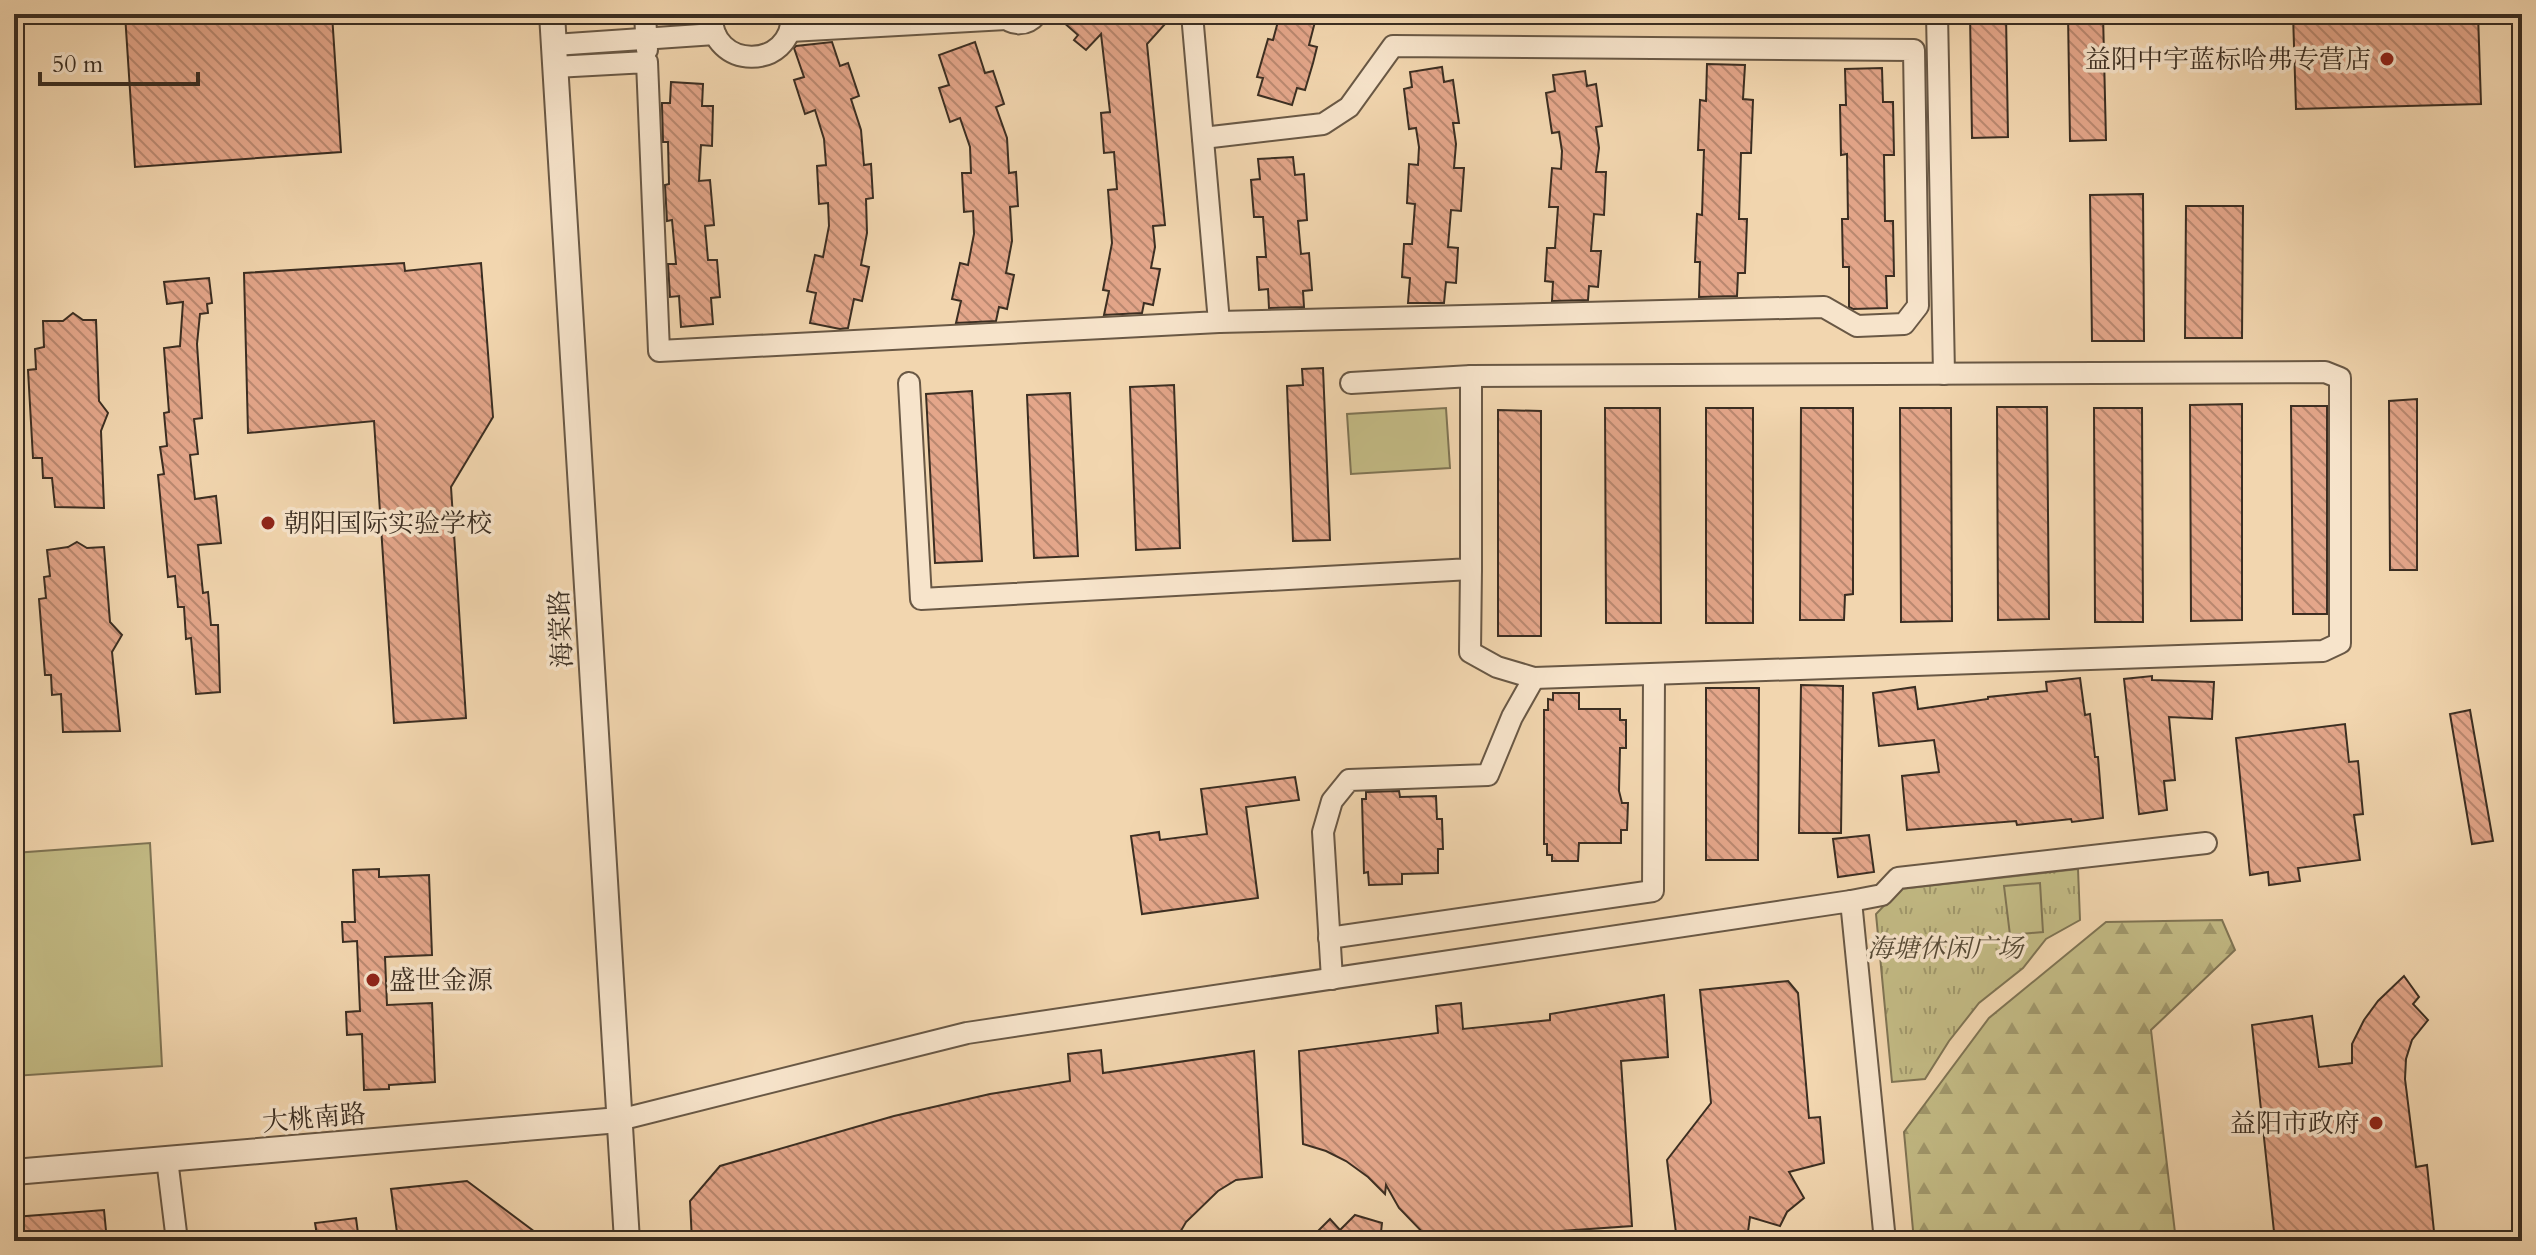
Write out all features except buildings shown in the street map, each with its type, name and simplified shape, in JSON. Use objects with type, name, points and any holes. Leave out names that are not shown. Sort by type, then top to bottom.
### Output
[{"type":"street","name":"海棠路","points":[[552,14],[627,1241]]},
{"type":"street","points":[[645,14],[659,351],[1219,322],[1824,307],[1857,326],[1904,324],[1918,306],[1914,50],[1393,46],[1349,107],[1323,124],[1203,138]]},
{"type":"street","points":[[554,56],[713,24],[723,46],[747,58],[760,57],[773,52],[783,43],[791,23],[1004,16],[1018,24],[1037,14]]},
{"type":"street","points":[[1192,14],[1219,322]]},
{"type":"street","points":[[1937,14],[1944,374]]},
{"type":"street","points":[[554,56],[647,62]]},
{"type":"street","points":[[1351,383],[1471,376],[2325,372],[2340,378],[2340,643],[2323,651],[1534,678],[1497,667],[1470,652],[1471,376]]},
{"type":"street","points":[[909,383],[921,599],[1471,569]]},
{"type":"street","points":[[1329,938],[1653,891],[1654,674]]},
{"type":"street","points":[[1332,979],[1323,832],[1332,801],[1349,780],[1488,775],[1512,717],[1534,678]]},
{"type":"street","points":[[619,1120],[967,1033],[1851,901],[1882,895],[1898,878],[2206,843]]},
{"type":"street","points":[[1851,901],[1885,1241]]},
{"type":"street","name":"大桃南路","points":[[14,1172],[619,1120]]},
{"type":"street","points":[[167,1159],[177,1241]]},
{"type":"green space","points":[[1446,408],[1450,468],[1351,474],[1347,414]]},
{"type":"green space","points":[[150,843],[162,1066],[14,1076],[14,853]]},
{"type":"green space","name":"海塘休闲广场","points":[[2078,869],[2080,920],[2046,939],[2023,968],[1979,1003],[1949,1041],[1925,1079],[1892,1082],[1876,914],[1900,889]]},
{"type":"green space","points":[[2040,883],[2043,932],[2010,935],[2004,886]]},
{"type":"green space","points":[[2222,920],[2235,950],[2151,1030],[2176,1241],[1914,1241],[1904,1132],[1989,1018],[2106,922]]},
{"type":"place","name":"益阳中宇蓝标哈弗专营店","points":[[2387,59]]},
{"type":"place","name":"朝阳国际实验学校","points":[[268,523]]},
{"type":"place","name":"盛世金源","points":[[373,980]]},
{"type":"place","name":"益阳市政府","points":[[2376,1123]]}]
